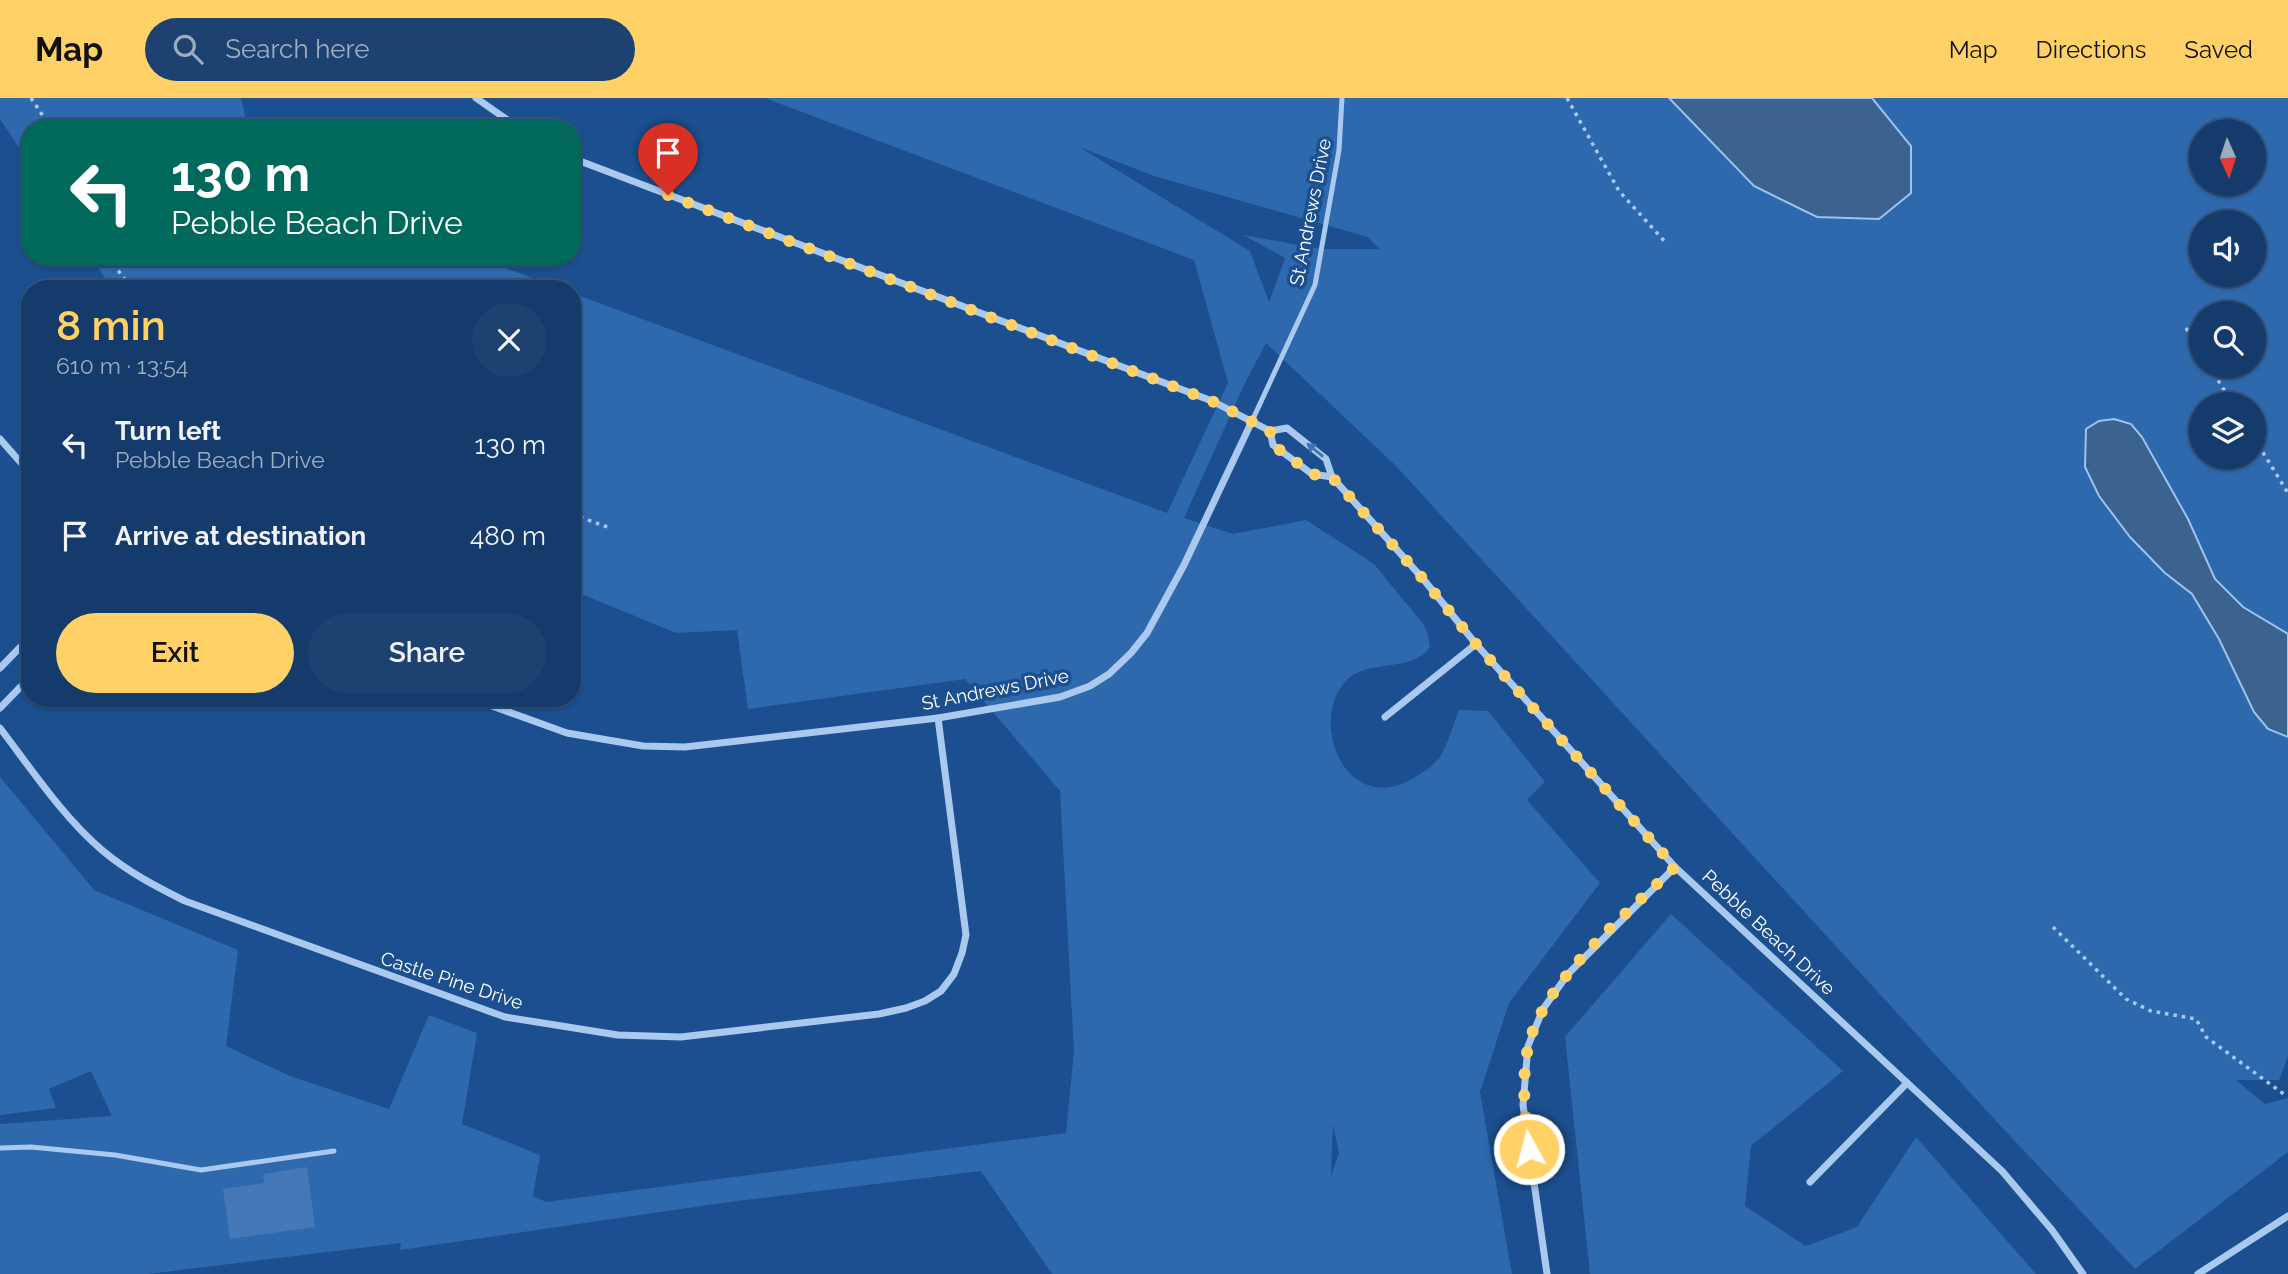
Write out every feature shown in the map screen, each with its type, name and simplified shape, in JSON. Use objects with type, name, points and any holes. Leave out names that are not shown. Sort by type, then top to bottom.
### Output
[{"type":"street","points":[[476,98],[506,119]]},
{"type":"street","name":"Pebble Beach Drive","points":[[581,161],[1212,401],[1270,431],[1287,428],[1326,459],[1332,477],[1424,580],[1476,644],[1675,867],[2010,1180],[2052,1230],[2083,1274]]},
{"type":"street","name":"St Andrews Drive","points":[[495,707],[567,733],[643,746],[685,747],[938,718],[1060,697],[1090,686],[1109,674],[1147,633],[1165,603],[1252,421]]},
{"type":"street","name":"Pebble Beach Drive","points":[[1270,431],[1273,445],[1312,474],[1332,477]]},
{"type":"street","points":[[0,439],[21,463]]},
{"type":"street","points":[[1385,718],[1476,644]]},
{"type":"street","points":[[0,668],[21,646]]},
{"type":"street","points":[[0,708],[21,686]]},
{"type":"street","name":"Castle Pine Drive","points":[[0,728],[69,818],[95,844],[139,877],[186,901],[505,1017],[618,1035],[681,1037],[879,1014],[925,1001],[941,990],[954,974],[965,935],[938,718]]},
{"type":"street","points":[[1547,1274],[1524,1105],[1528,1046],[1543,1009],[1568,974],[1675,867]]},
{"type":"street","points":[[1810,1182],[1907,1083]]},
{"type":"street","points":[[2197,1274],[2288,1216]]},
{"type":"lane","name":"St Andrews Drive","points":[[1252,421],[1315,285],[1339,150],[1342,98]]},
{"type":"lane","points":[[0,1148],[31,1147],[115,1156],[201,1170],[334,1151]]},
{"type":"path","points":[[31,98],[45,119]]},
{"type":"path","points":[[1567,98],[1619,191],[1667,244]]},
{"type":"path","points":[[2186,328],[2189,333]]},
{"type":"path","points":[[2266,457],[2288,493]]},
{"type":"path","points":[[581,517],[610,528]]},
{"type":"path","points":[[2053,927],[2126,999],[2151,1011],[2196,1019],[2206,1037],[2285,1096]]},
{"type":"shaded area","points":[[0,98],[241,98],[246,119],[21,119],[21,150],[0,119]]},
{"type":"shaded area","points":[[765,98],[2288,98],[2288,1056],[2279,1080],[2236,1080],[2265,1104],[2288,1098],[2288,1152],[2135,1269],[1396,466],[1266,343],[1244,385],[1184,518],[1233,534],[1306,520],[1374,564],[1424,625],[1430,647],[1411,661],[1364,670],[1344,683],[1334,701],[1331,721],[1333,742],[1340,761],[1353,776],[1369,786],[1389,787],[1412,779],[1436,762],[1446,745],[1459,710],[1488,711],[1545,782],[1527,800],[1600,883],[1509,1003],[1480,1092],[1512,1274],[1052,1274],[981,1171],[722,1203],[400,1250],[401,1243],[148,1274],[0,1274],[0,1124],[112,1116],[91,1071],[49,1089],[56,1108],[0,1115],[0,777],[94,890],[238,950],[226,1046],[290,1076],[389,1109],[429,1015],[477,1033],[462,1124],[540,1155],[533,1196],[546,1202],[1066,1133],[1074,1052],[1060,791],[965,679],[748,709],[737,630],[676,633],[581,594],[581,296],[1167,513],[1228,383],[1194,260]],"holes":[[[1079,147],[1154,176],[1368,237],[1379,249],[1321,249],[1243,235],[1285,258],[1269,302],[1250,251]],[[1333,1124],[1339,1153],[1331,1176],[1331,1175]]]},
{"type":"shaded area","points":[[1669,98],[1872,98],[1911,146],[1911,193],[1879,219],[1817,217],[1754,186]]},
{"type":"shaded area","points":[[97,266],[500,266],[537,280],[106,280]]},
{"type":"shaded area","points":[[2114,419],[2131,424],[2142,437],[2188,519],[2215,579],[2243,607],[2288,634],[2288,737],[2268,729],[2254,712],[2219,639],[2192,594],[2165,573],[2130,537],[2099,496],[2085,467],[2086,429],[2099,421]]},
{"type":"shaded area","points":[[1671,914],[1843,1071],[1751,1146],[1745,1206],[1806,1246],[1857,1227],[1916,1137],[2036,1274],[1590,1274],[1565,1037]]},
{"type":"building","points":[[307,1167],[315,1227],[230,1239],[223,1189],[264,1183],[263,1174]]},
{"type":"route","points":[[668,195],[1212,401],[1270,431],[1273,445],[1312,474],[1332,477],[1424,580],[1476,644],[1675,867],[1568,974],[1543,1009],[1528,1046],[1523,1087],[1529,1149]]}]
